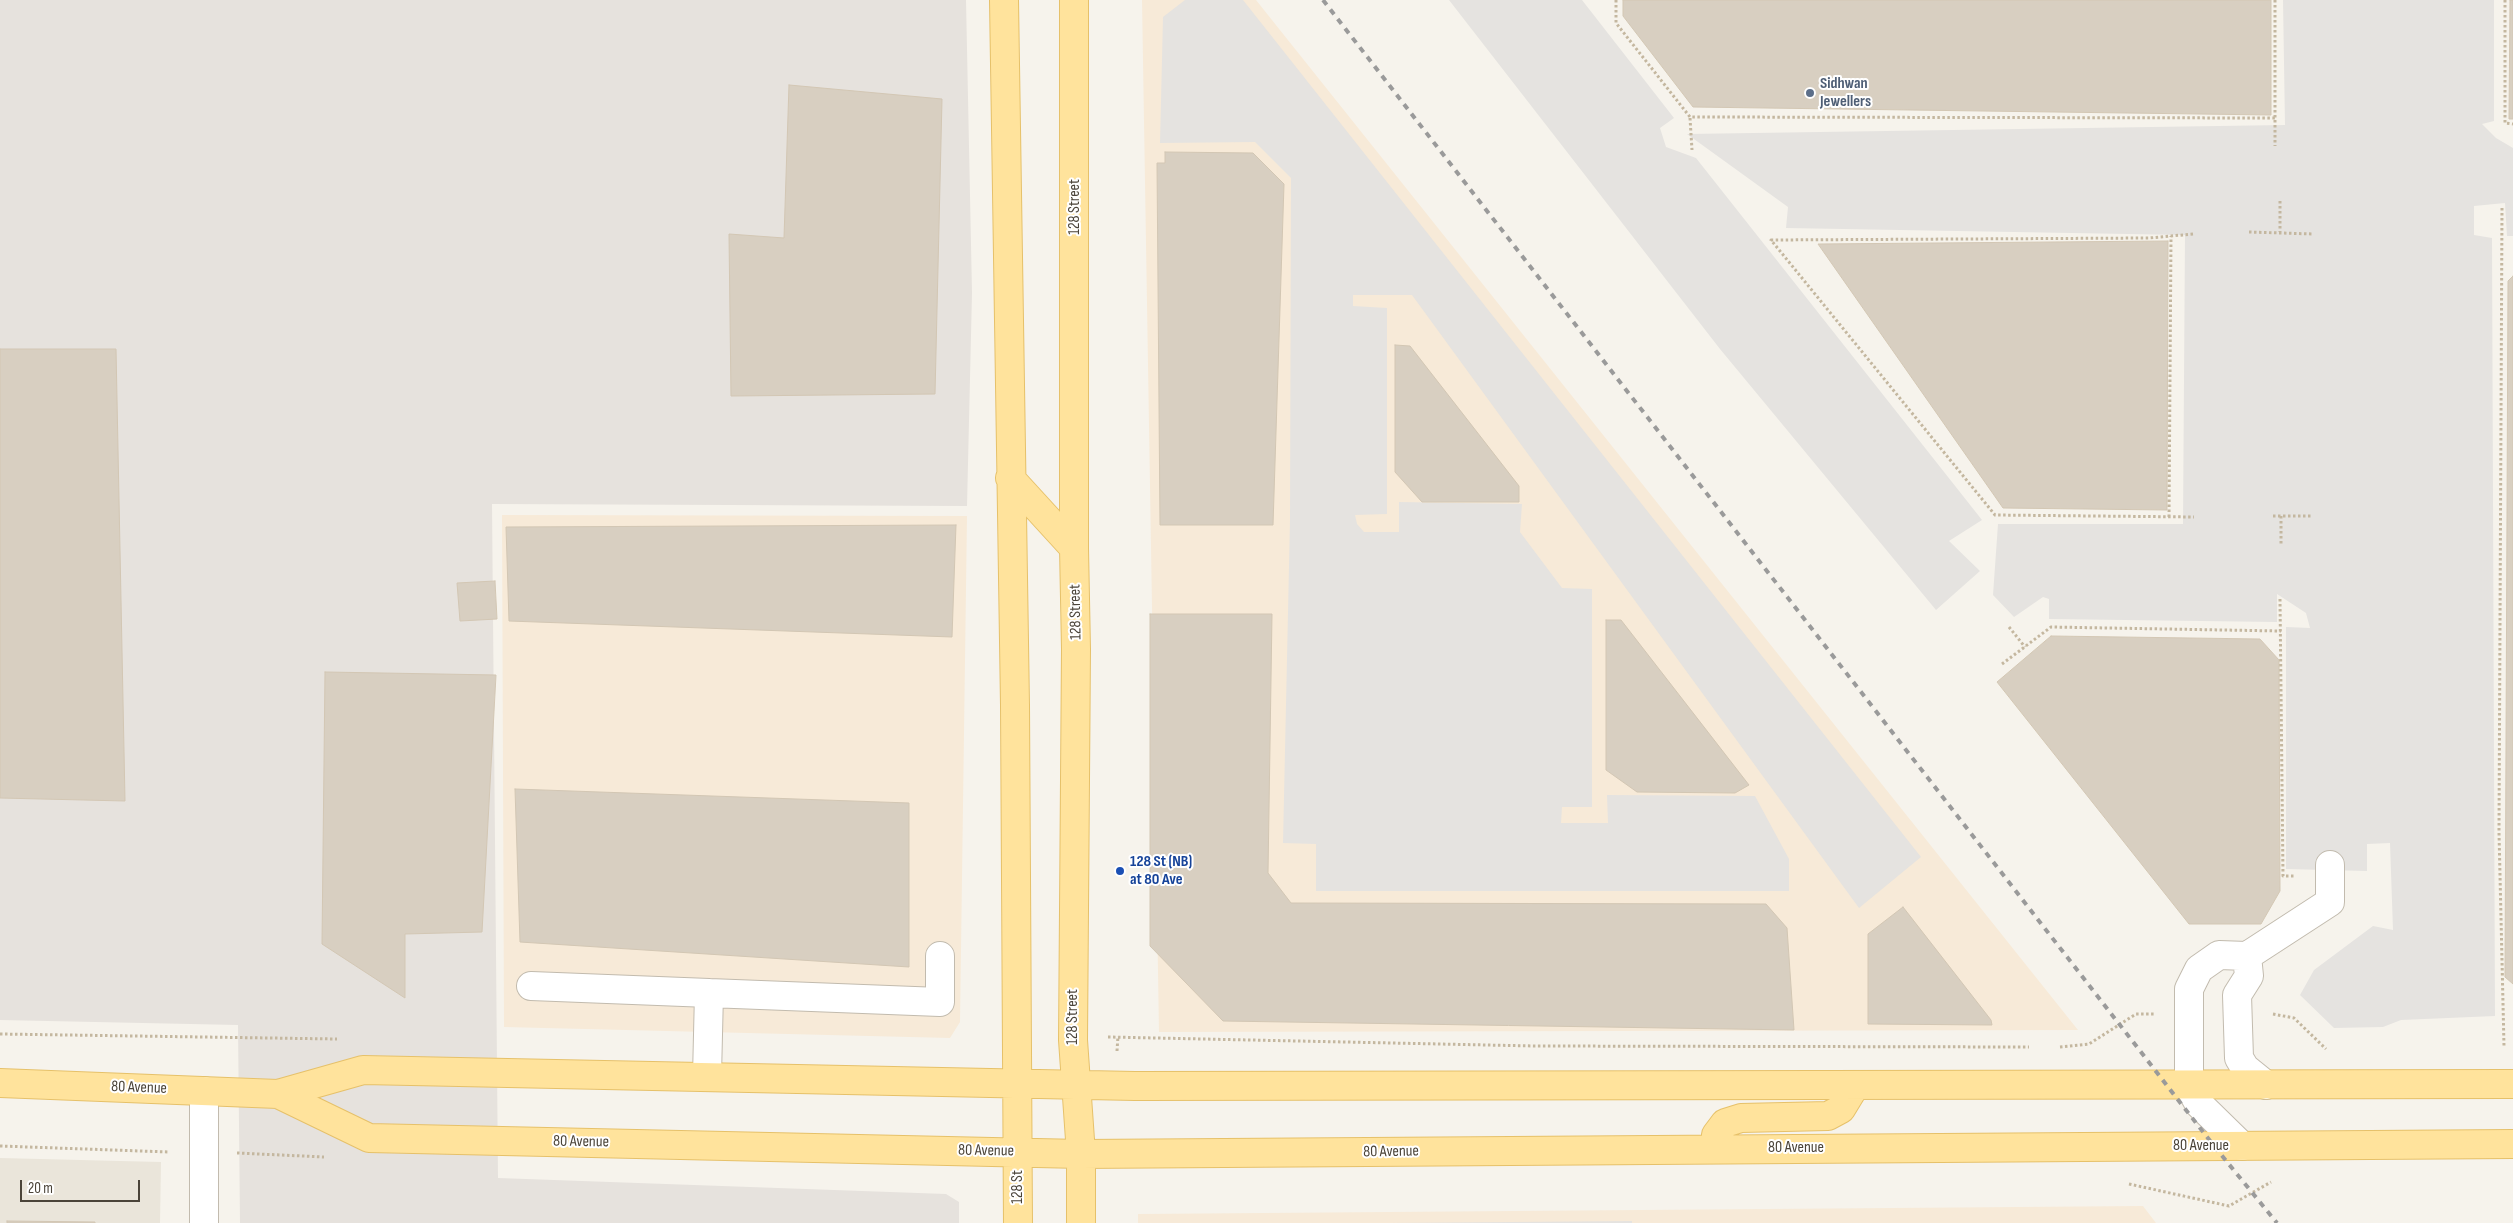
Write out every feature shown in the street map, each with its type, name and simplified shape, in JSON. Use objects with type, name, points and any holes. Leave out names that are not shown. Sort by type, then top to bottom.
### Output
[{"type":"main road","points":[[1004,0],[1015,705],[1016,1083],[1018,1152]]},
{"type":"main road","name":"128 Street","points":[[1074,0],[1074,548],[1076,649],[1074,1084],[1081,1154],[1081,1223]]},
{"type":"main road","points":[[1010,478],[1074,548]]},
{"type":"main road","name":"80 Avenue","points":[[0,1083],[278,1094],[363,1070],[1135,1086],[2188,1086],[2513,1084]]},
{"type":"main road","points":[[1714,1148],[1716,1135],[1725,1123],[1741,1118],[1828,1116],[1841,1109],[1856,1086]]},
{"type":"main road","name":"80 Avenue","points":[[278,1094],[369,1138],[1081,1154],[1714,1148],[2513,1144]]},
{"type":"main road","name":"128 St","points":[[1018,1152],[1018,1223]]},
{"type":"lane","points":[[2242,1146],[2199,1104],[2188,1086],[2188,989],[2199,969],[2219,955],[2247,956],[2330,902],[2330,865]]},
{"type":"lane","points":[[532,986],[940,1002],[940,956]]},
{"type":"lane","points":[[2247,956],[2248,976],[2237,995],[2239,1058],[2245,1068],[2266,1085]]},
{"type":"lane","points":[[707,1076],[709,993]]},
{"type":"lane","points":[[204,1091],[204,1223]]},
{"type":"path","points":[[1616,0],[1616,23],[1690,118],[1692,150]]},
{"type":"path","points":[[2275,0],[2275,146]]},
{"type":"path","points":[[2505,0],[2505,123],[2513,124]]},
{"type":"path","points":[[1690,118],[2276,118]]},
{"type":"path","points":[[2280,201],[2280,232]]},
{"type":"path","points":[[2502,208],[2499,832],[2504,1046]]},
{"type":"path","points":[[2248,232],[2313,234]]},
{"type":"path","points":[[2193,234],[2172,236],[1771,240],[1995,515],[2194,517]]},
{"type":"path","points":[[2169,517],[2172,236]]},
{"type":"path","points":[[2274,516],[2311,516]]},
{"type":"path","points":[[2281,516],[2281,546]]},
{"type":"path","points":[[2280,599],[2283,876]]},
{"type":"path","points":[[2009,627],[2025,647]]},
{"type":"path","points":[[2002,664],[2051,627],[2281,631]]},
{"type":"path","points":[[2057,1047],[2089,1044],[2136,1014]]},
{"type":"path","points":[[2268,1014],[2294,1018],[2330,1052]]},
{"type":"path","points":[[1118,1036],[1534,1046],[2032,1047]]},
{"type":"path","points":[[0,1146],[173,1152]]},
{"type":"shaded area","points":[[0,0],[966,0],[972,293],[967,506],[492,504],[498,1178],[946,1194],[959,1202],[959,1223],[240,1223],[238,1025],[0,1020]]},
{"type":"shaded area","points":[[1142,0],[1256,0],[2078,1030],[1159,1032]]},
{"type":"shaded area","points":[[1185,0],[1243,0],[1921,857],[1859,908],[1412,295],[1353,295],[1353,306],[1387,308],[1387,514],[1355,515],[1357,524],[1364,532],[1399,532],[1399,502],[1522,504],[1520,532],[1562,588],[1592,589],[1592,807],[1562,807],[1561,823],[1608,823],[1607,795],[1755,796],[1789,859],[1789,891],[1316,891],[1316,844],[1283,843],[1290,520],[1291,178],[1255,142],[1160,143],[1163,17]]},
{"type":"shaded area","points":[[1449,0],[1582,0],[1674,118],[1660,128],[1666,147],[1696,158],[1982,520],[1949,541],[1980,571],[1936,610],[1720,349]]},
{"type":"shaded area","points":[[2283,0],[2494,0],[2494,121],[2482,124],[2496,138],[2513,148],[2513,236],[2507,236],[2505,203],[2474,206],[2474,235],[2492,238],[2495,1016],[2401,1020],[2383,1027],[2334,1028],[2300,995],[2314,970],[2373,926],[2393,930],[2390,843],[2367,844],[2367,871],[2286,869],[2286,627],[2310,628],[2306,613],[2277,594],[2277,622],[2049,619],[2049,599],[2043,597],[2014,617],[1993,595],[1998,524],[2183,524],[2185,235],[1786,228],[1788,207],[1687,134],[2285,125]]},
{"type":"shaded area","points":[[502,515],[967,516],[960,1022],[950,1038],[504,1027]]},
{"type":"shaded area","points":[[0,1158],[161,1162],[160,1223],[0,1223]]},
{"type":"shaded area","points":[[2143,1206],[2156,1223],[1138,1223],[1138,1214]]},
{"type":"shaded area","points":[[1632,1221],[1632,1223],[1389,1223]]},
{"type":"building","points":[[1623,0],[2271,0],[2271,115],[1693,107],[1623,16]]},
{"type":"building","points":[[2510,0],[2513,0],[2513,119],[2509,119]]},
{"type":"building","points":[[789,85],[942,99],[935,394],[731,396],[729,234],[784,238]]},
{"type":"building","points":[[1165,152],[1253,153],[1284,184],[1273,525],[1160,525],[1157,163],[1165,163]]},
{"type":"building","points":[[2168,241],[2167,510],[2003,508],[1818,244]]},
{"type":"building","points":[[2513,276],[2513,984],[2505,977],[2508,281]]},
{"type":"building","points":[[1395,345],[1410,346],[1519,486],[1519,502],[1422,502],[1395,472]]},
{"type":"building","points":[[0,349],[116,349],[125,801],[0,798]]},
{"type":"building","points":[[956,525],[952,637],[509,621],[506,527]]},
{"type":"building","points":[[495,581],[497,619],[460,621],[457,583]]},
{"type":"building","points":[[1150,614],[1272,614],[1268,873],[1291,903],[1766,904],[1787,928],[1794,1030],[1223,1021],[1150,946]]},
{"type":"building","points":[[1606,620],[1621,620],[1749,785],[1735,793],[1637,792],[1606,770]]},
{"type":"building","points":[[2051,636],[2260,639],[2279,660],[2280,891],[2261,924],[2189,924],[1997,682]]},
{"type":"building","points":[[325,672],[496,675],[482,932],[405,934],[405,998],[322,944]]},
{"type":"building","points":[[515,789],[909,803],[909,967],[520,942]]},
{"type":"building","points":[[1903,907],[1991,1020],[1992,1025],[1868,1024],[1868,934]]},
{"type":"building","points":[[7,1221],[95,1222],[95,1223],[7,1223]]},
{"type":"railway","points":[[1323,0],[2214,1146],[2277,1223]]},
{"type":"place","name":"Sidhwan Jewellers","points":[[1810,93]]},
{"type":"place","name":"128 St (NB) at 80 Ave","points":[[1120,871]]}]
